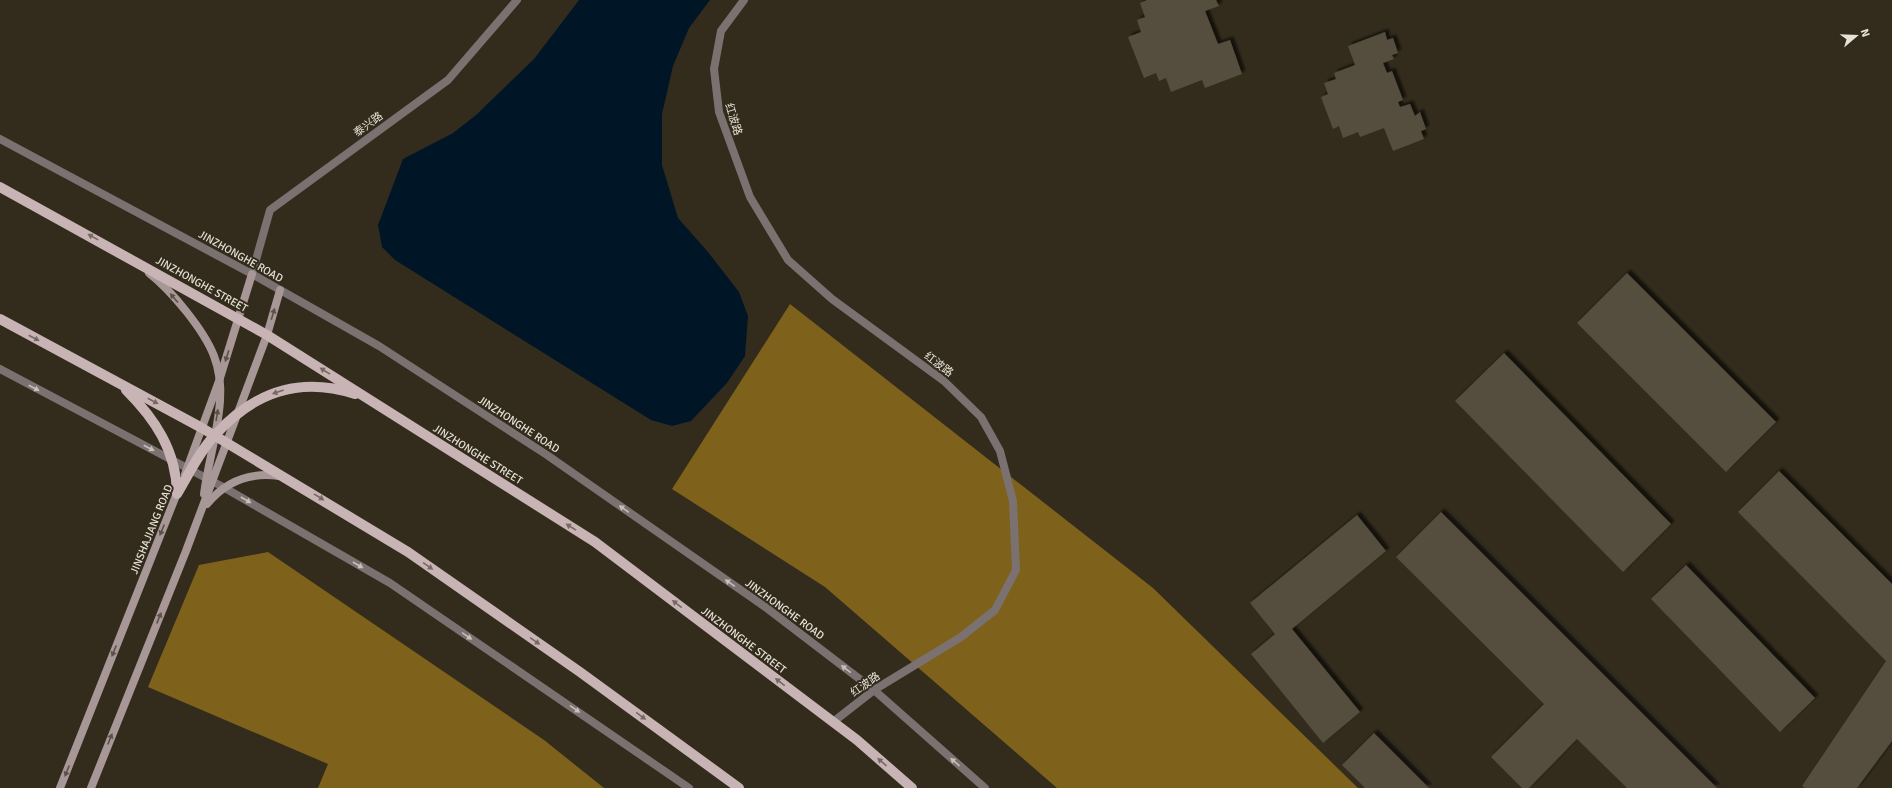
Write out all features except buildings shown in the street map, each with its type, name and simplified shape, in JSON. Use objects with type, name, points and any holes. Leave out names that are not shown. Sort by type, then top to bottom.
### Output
[{"type":"main road","name":"JINZHONGHE STREET","points":[[0,187],[239,318],[595,542],[857,740],[912,788]]},
{"type":"main road","points":[[0,319],[202,428],[285,476],[408,552],[580,672],[739,788]]},
{"type":"main road","points":[[119,383],[134,398],[152,421],[166,444],[173,460],[176,473],[177,494]]},
{"type":"main road","points":[[177,494],[189,469],[214,436],[238,413],[259,399],[298,386],[318,386],[339,389],[370,400]]},
{"type":"street","name":"泰兴路","points":[[252,274],[270,210],[448,80],[517,0]]},
{"type":"street","name":"红波路","points":[[744,0],[721,31],[714,69],[719,112],[750,197],[788,260],[832,299],[944,381],[982,417],[1000,451],[1013,501],[1016,570],[995,610],[961,637],[874,690],[833,722]]},
{"type":"street","name":"JINZHONGHE ROAD","points":[[0,139],[252,274],[379,346],[547,455],[768,609],[874,690],[985,788]]},
{"type":"street","points":[[91,788],[202,509],[209,480],[220,401],[219,381],[214,356],[187,313],[154,277],[128,256]]},
{"type":"street","points":[[189,469],[219,381],[252,274]]},
{"type":"street","points":[[209,480],[227,443],[267,335],[280,290]]},
{"type":"street","points":[[0,369],[223,487],[390,583],[689,788]]},
{"type":"street","points":[[202,509],[223,487],[239,479],[253,475],[266,474],[285,476]]},
{"type":"street","name":"JINSHAJIANG ROAD","points":[[60,788],[177,494]]},
{"type":"shaded area","points":[[790,304],[1153,588],[1358,788],[1057,788],[825,587],[672,489]]},
{"type":"shaded area","points":[[268,552],[544,740],[604,788],[318,788],[328,764],[148,687],[199,565]]},
{"type":"water","points":[[579,0],[710,0],[689,28],[673,66],[662,114],[662,165],[678,218],[708,252],[739,292],[748,316],[745,356],[727,383],[691,421],[672,426],[651,420],[395,260],[382,247],[378,225],[403,159],[453,133],[476,115],[534,59]]}]
